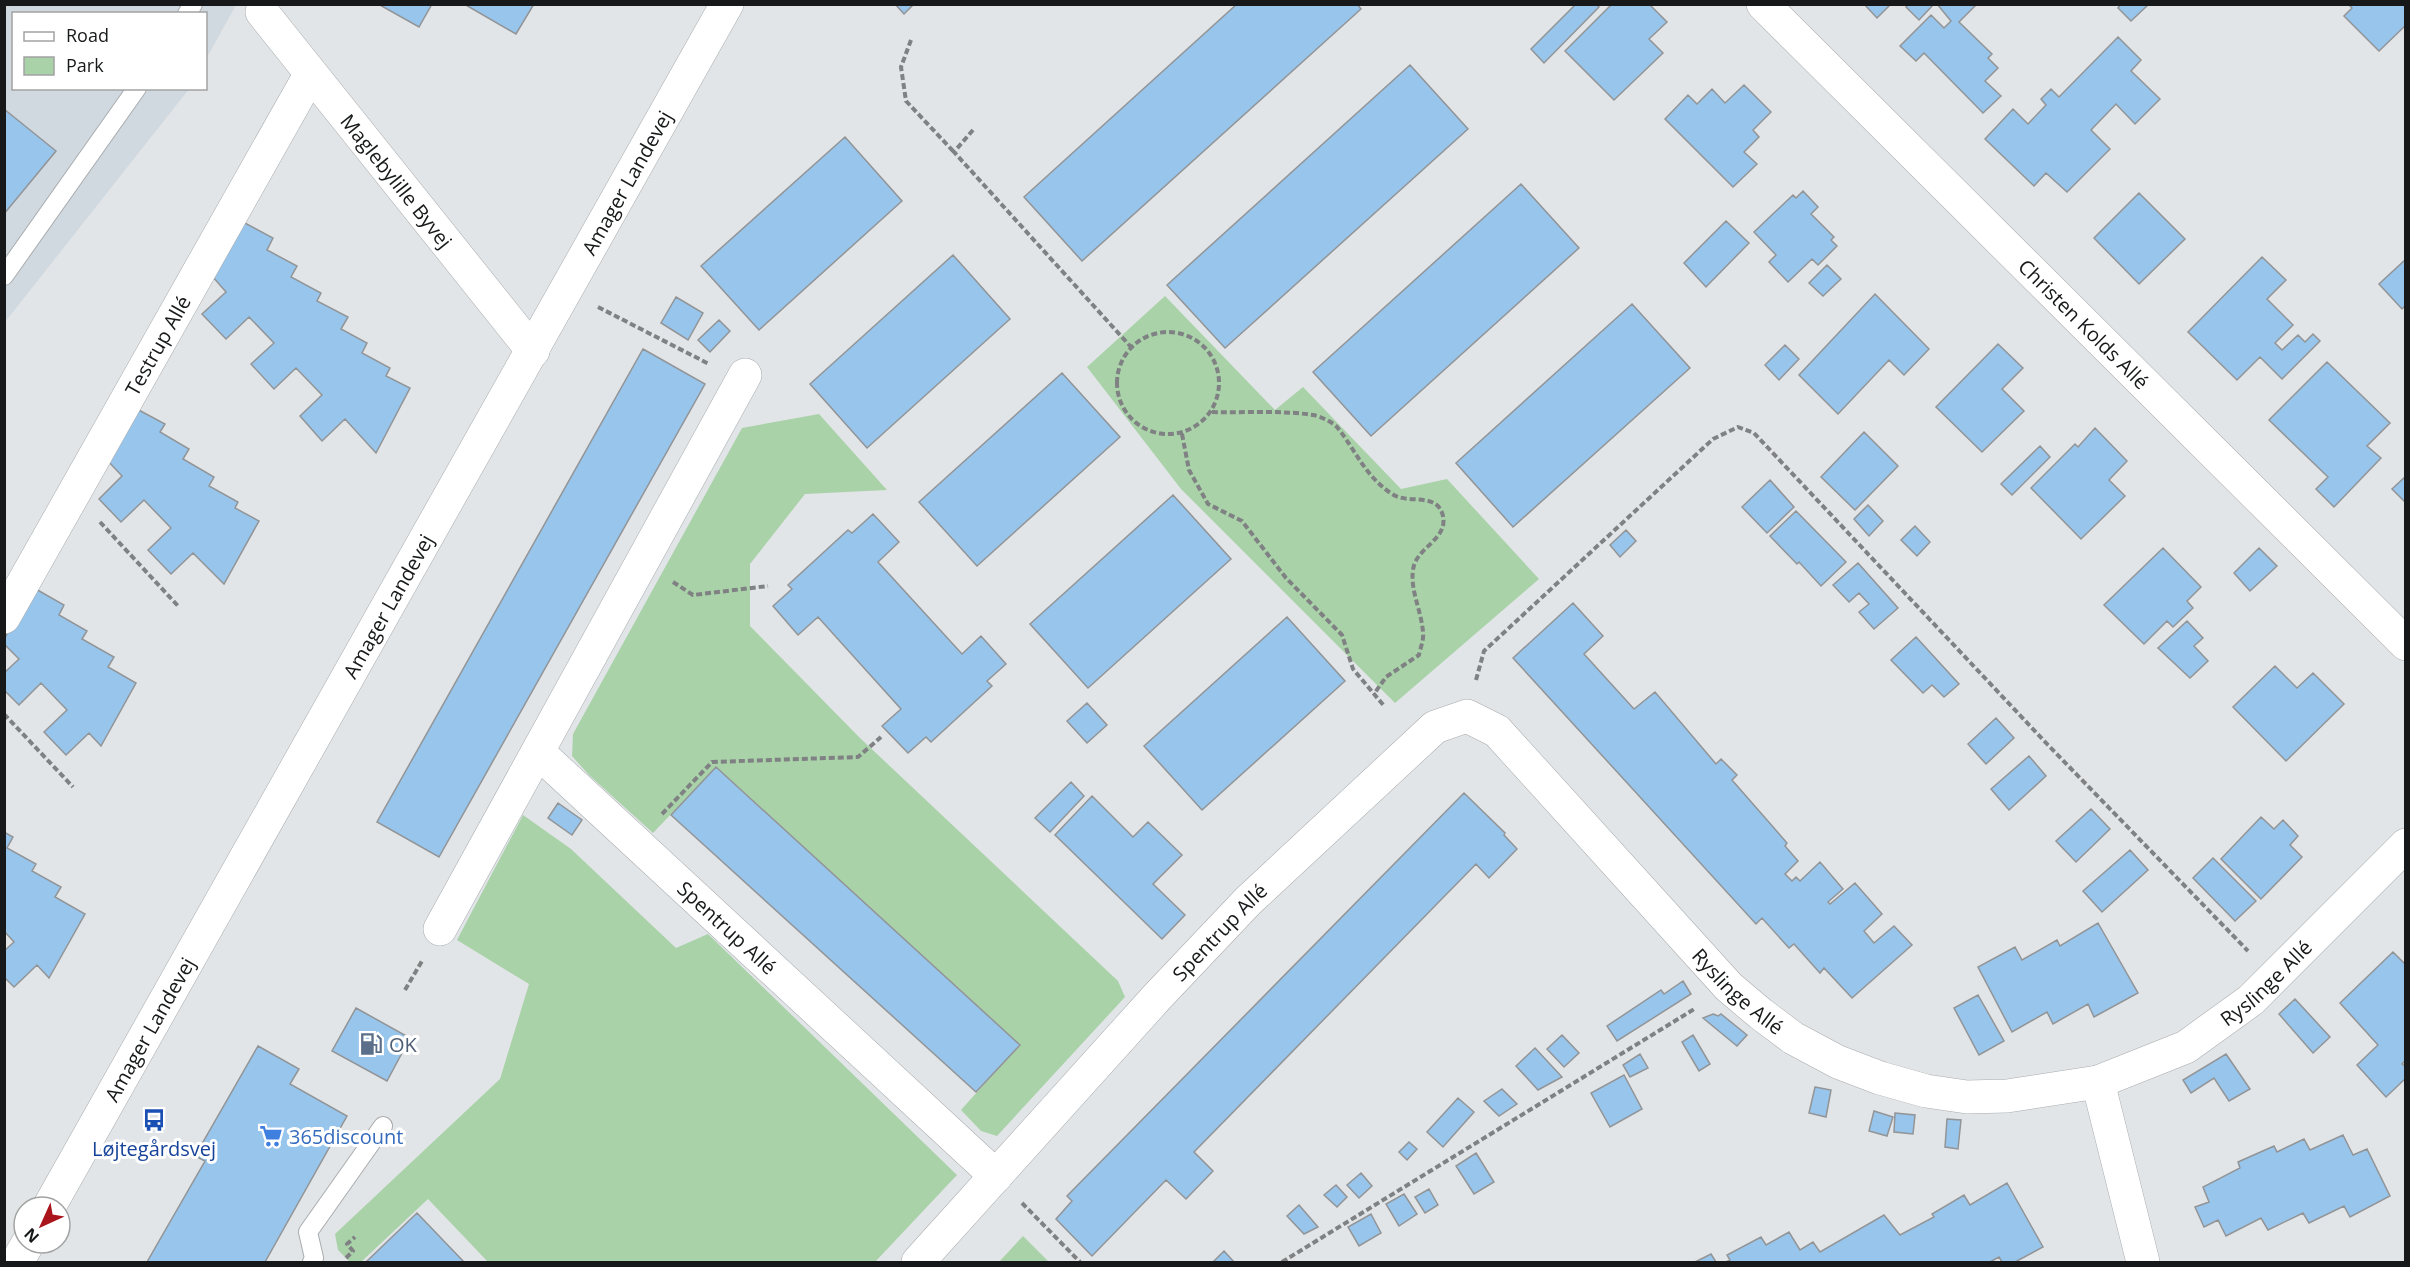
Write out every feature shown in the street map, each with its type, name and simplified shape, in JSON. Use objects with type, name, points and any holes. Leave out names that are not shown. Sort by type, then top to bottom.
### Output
[{"type":"street","name":"Amager Landevej","points":[[56,1195],[728,4]]},
{"type":"street","name":"Christen Kolds Allé","points":[[1763,4],[2406,644]]},
{"type":"street","name":"Maglebylille Byvej","points":[[262,12],[532,351]]},
{"type":"street","name":"Testrup Allé","points":[[4,617],[310,75]]},
{"type":"street","points":[[440,929],[743,378]]},
{"type":"street","name":"Spentrup Allé","points":[[918,1263],[1158,997],[1248,902],[1435,727],[1467,716]]},
{"type":"street","name":"Ryslinge Allé","points":[[1467,716],[1497,731],[1730,987],[1761,1014],[1793,1038],[1838,1062],[1880,1078],[1926,1090],[1967,1097],[2007,1096],[2098,1082],[2186,1047],[2252,1000],[2406,845]]},
{"type":"street","name":"Spentrup Allé","points":[[538,752],[996,1176]]},
{"type":"street","points":[[2098,1082],[2143,1263]]},
{"type":"lane","points":[[4,276],[136,90]]},
{"type":"lane","points":[[312,1263],[314,1258],[308,1232],[383,1126]]},
{"type":"path","points":[[911,40],[901,67],[906,101],[1131,347]]},
{"type":"path","points":[[954,152],[974,130]]},
{"type":"path","points":[[566,291],[743,378]]},
{"type":"path","points":[[1165,332],[1184,334],[1200,343],[1213,358],[1220,375],[1219,394],[1212,412],[1204,422],[1182,434],[1160,435],[1139,427],[1123,410],[1116,388],[1119,366],[1131,347],[1146,336],[1165,332]]},
{"type":"path","points":[[1212,412],[1315,415],[1335,425],[1366,472],[1394,495],[1408,500],[1429,500],[1443,515],[1442,526],[1434,542],[1418,556],[1413,569],[1417,606],[1424,634],[1419,655],[1386,677],[1374,694]]},
{"type":"path","points":[[1467,716],[1484,651],[1713,439],[1738,428],[1754,433],[2056,754],[2274,977]]},
{"type":"path","points":[[1182,434],[1189,470],[1208,504],[1242,521],[1286,578],[1342,635],[1353,669],[1385,707]]},
{"type":"path","points":[[74,494],[179,607]]},
{"type":"path","points":[[642,562],[693,595],[768,586]]},
{"type":"path","points":[[4,714],[73,787]]},
{"type":"path","points":[[635,842],[712,762],[858,757],[881,737]]},
{"type":"path","points":[[1282,1263],[1730,987]]},
{"type":"path","points":[[996,1176],[1080,1263]]},
{"type":"path","points":[[341,1263],[353,1251],[347,1244],[355,1237]]},
{"type":"shaded area","points":[[5,5],[236,5],[207,57],[207,12],[12,12],[12,90],[188,90],[5,322]]},
{"type":"green space","points":[[1165,296],[1275,410],[1303,387],[1401,489],[1447,479],[1539,579],[1395,703],[1181,489],[1087,367]]},
{"type":"green space","points":[[819,414],[887,490],[805,494],[750,564],[750,626],[860,738],[1118,981],[1125,997],[997,1136],[981,1131],[961,1110],[1019,1045],[716,767],[653,833],[589,775],[572,756],[573,734],[742,428]]},
{"type":"green space","points":[[523,815],[571,849],[676,948],[708,934],[957,1175],[875,1262],[488,1262],[428,1199],[361,1262],[350,1262],[338,1250],[335,1234],[500,1079],[529,984],[457,940]]},
{"type":"green space","points":[[1023,1236],[1049,1262],[999,1262]]},
{"type":"building","points":[[378,4],[432,4],[419,27]]},
{"type":"building","points":[[464,4],[534,4],[516,34]]},
{"type":"building","points":[[895,4],[914,4],[904,14]]},
{"type":"building","points":[[1237,4],[1357,4],[1361,9],[1082,261],[1024,197]]},
{"type":"building","points":[[1576,4],[1596,4],[1599,7],[1544,63],[1531,49]]},
{"type":"building","points":[[1612,4],[1649,4],[1667,22],[1649,39],[1663,53],[1614,100],[1565,51]]},
{"type":"building","points":[[1864,4],[1891,4],[1877,18]]},
{"type":"building","points":[[1909,4],[1934,4],[1919,20],[1906,7]]},
{"type":"building","points":[[1937,4],[1977,4],[1959,22],[1992,54],[1988,58],[1998,68],[1985,81],[2001,96],[1983,113],[1924,53],[1916,61],[1900,46],[1931,15],[1944,28],[1951,21]]},
{"type":"building","points":[[2121,4],[2148,5],[2131,21],[2118,8]]},
{"type":"building","points":[[2348,4],[2406,4],[2406,25],[2379,51],[2344,16],[2352,8]]},
{"type":"building","points":[[2118,37],[2141,60],[2131,71],[2160,99],[2135,124],[2116,104],[2091,130],[2110,149],[2067,192],[2046,173],[2034,186],[1985,139],[2013,109],[2028,124],[2046,105],[2041,99],[2051,89],[2059,97]]},
{"type":"building","points":[[1410,65],[1468,129],[1225,348],[1167,285]]},
{"type":"building","points":[[1744,85],[1771,112],[1753,130],[1759,137],[1744,152],[1757,164],[1733,187],[1665,119],[1688,95],[1697,104],[1712,89],[1725,103]]},
{"type":"building","points":[[4,109],[56,151],[4,214]]},
{"type":"building","points":[[845,137],[902,201],[759,330],[701,266]]},
{"type":"building","points":[[1521,184],[1579,248],[1371,436],[1313,372]]},
{"type":"building","points":[[1803,191],[1818,207],[1811,214],[1834,237],[1831,240],[1837,246],[1818,265],[1812,259],[1788,282],[1769,262],[1776,255],[1754,232],[1793,195],[1796,198]]},
{"type":"building","points":[[2139,193],[2185,239],[2139,284],[2094,238]]},
{"type":"building","points":[[241,221],[273,238],[267,250],[297,266],[291,277],[321,293],[317,301],[348,317],[341,329],[367,343],[362,353],[390,368],[386,376],[410,388],[376,453],[345,419],[322,441],[300,416],[322,395],[296,368],[274,389],[251,364],[274,343],[249,317],[226,339],[202,314],[226,292],[212,276]]},
{"type":"building","points":[[1726,221],[1749,243],[1706,287],[1684,263]]},
{"type":"building","points":[[953,255],[1010,319],[867,448],[810,384]]},
{"type":"building","points":[[2262,257],[2286,280],[2267,299],[2293,325],[2275,343],[2282,350],[2298,335],[2305,342],[2313,334],[2320,341],[2282,379],[2260,357],[2237,380],[2188,332]]},
{"type":"building","points":[[2405,260],[2406,305],[2402,309],[2379,284]]},
{"type":"building","points":[[1827,265],[1841,279],[1823,296],[1809,283]]},
{"type":"building","points":[[1875,294],[1929,349],[1904,375],[1889,360],[1838,414],[1799,375]]},
{"type":"building","points":[[676,297],[703,313],[688,340],[661,323]]},
{"type":"building","points":[[1632,304],[1690,368],[1513,527],[1456,463]]},
{"type":"building","points":[[719,320],[730,331],[710,352],[698,340]]},
{"type":"building","points":[[1998,344],[2023,368],[2002,389],[2024,411],[1982,452],[1936,407]]},
{"type":"building","points":[[1785,345],[1799,359],[1779,380],[1765,365]]},
{"type":"building","points":[[643,349],[705,384],[439,857],[377,822]]},
{"type":"building","points":[[2327,362],[2390,423],[2367,446],[2381,458],[2334,507],[2316,489],[2328,477],[2269,420]]},
{"type":"building","points":[[1062,373],[1120,437],[977,566],[919,502]]},
{"type":"building","points":[[135,408],[165,424],[160,432],[189,449],[183,459],[214,477],[209,486],[238,502],[235,508],[259,521],[224,584],[193,553],[171,574],[148,550],[171,528],[144,500],[121,522],[99,499],[122,476],[106,459]]},
{"type":"building","points":[[2095,428],[2127,461],[2109,480],[2125,496],[2081,539],[2031,488],[2075,444],[2078,447]]},
{"type":"building","points":[[1864,432],[1898,466],[1855,510],[1821,477]]},
{"type":"building","points":[[2040,446],[2050,457],[2012,495],[2001,484]]},
{"type":"building","points":[[2406,476],[2406,503],[2392,489]]},
{"type":"building","points":[[1770,480],[1794,507],[1767,533],[1742,507]]},
{"type":"building","points":[[1173,495],[1231,559],[1088,688],[1030,624]]},
{"type":"building","points":[[1868,505],[1883,521],[1869,536],[1854,519]]},
{"type":"building","points":[[1796,511],[1846,562],[1821,586],[1770,536]]},
{"type":"building","points":[[873,514],[899,542],[878,562],[962,654],[981,636],[1006,664],[987,681],[992,686],[931,742],[926,737],[908,753],[882,726],[901,709],[818,617],[798,635],[773,606],[792,589],[788,585],[848,530],[852,533]]},
{"type":"building","points":[[1915,526],[1930,542],[1917,556],[1901,540]]},
{"type":"building","points":[[1626,530],[1636,541],[1620,557],[1610,545]]},
{"type":"building","points":[[2163,548],[2201,587],[2187,601],[2193,608],[2173,627],[2167,621],[2144,644],[2104,605]]},
{"type":"building","points":[[2259,548],[2277,566],[2250,591],[2234,573]]},
{"type":"building","points":[[1858,563],[1898,608],[1874,629],[1859,612],[1869,604],[1859,593],[1849,602],[1833,585]]},
{"type":"building","points":[[34,588],[64,605],[59,615],[87,631],[82,639],[114,657],[108,667],[136,683],[101,746],[89,733],[66,755],[44,732],[67,710],[41,683],[19,705],[4,690],[4,673],[19,659],[4,644],[4,639]]},
{"type":"building","points":[[1573,603],[1603,636],[1584,654],[1634,709],[1655,692],[1716,764],[1721,759],[1737,775],[1732,780],[1787,843],[1785,846],[1798,861],[1785,874],[1792,881],[1796,877],[1800,881],[1820,862],[1843,889],[1828,902],[1830,904],[1855,883],[1882,914],[1864,931],[1874,943],[1894,926],[1912,945],[1852,998],[1824,968],[1820,973],[1794,944],[1789,948],[1762,918],[1756,924],[1513,658]]},
{"type":"building","points":[[1287,617],[1345,681],[1202,810],[1144,746]]},
{"type":"building","points":[[2187,621],[2203,638],[2194,646],[2208,661],[2190,678],[2158,648]]},
{"type":"building","points":[[1916,637],[1959,684],[1944,697],[1932,685],[1923,693],[1891,660]]},
{"type":"building","points":[[2275,666],[2297,688],[2313,673],[2344,704],[2286,761],[2233,707]]},
{"type":"building","points":[[1087,703],[1107,725],[1087,743],[1067,721]]},
{"type":"building","points":[[1996,718],[2014,738],[1986,764],[1968,744]]},
{"type":"building","points":[[2029,756],[2046,776],[2009,810],[1991,789]]},
{"type":"building","points":[[716,767],[1020,1045],[976,1092],[671,815]]},
{"type":"building","points":[[1071,782],[1084,796],[1050,832],[1035,818]]},
{"type":"building","points":[[1464,793],[1505,833],[1504,835],[1517,849],[1489,878],[1476,864],[1194,1152],[1213,1171],[1186,1199],[1166,1180],[1092,1256],[1056,1219],[1072,1201],[1067,1196]]},
{"type":"building","points":[[1092,796],[1133,837],[1148,822],[1182,855],[1153,884],[1185,915],[1162,939],[1055,835]]},
{"type":"building","points":[[558,803],[582,820],[572,835],[548,818]]},
{"type":"building","points":[[2091,809],[2110,829],[2076,862],[2056,841]]},
{"type":"building","points":[[2261,817],[2274,829],[2283,820],[2298,836],[2290,845],[2302,857],[2261,899],[2221,859]]},
{"type":"building","points":[[4,832],[13,837],[7,848],[36,864],[32,871],[61,887],[55,897],[85,914],[49,978],[37,965],[14,987],[4,977],[4,951],[14,942],[4,931]]},
{"type":"building","points":[[2130,850],[2148,870],[2102,912],[2083,891]]},
{"type":"building","points":[[2213,858],[2256,901],[2235,921],[2193,878]]},
{"type":"building","points":[[2098,923],[2138,993],[2094,1017],[2088,1004],[2053,1024],[2047,1012],[2012,1032],[1978,967],[2015,947],[2022,960],[2057,940],[2060,946]]},
{"type":"building","points":[[2393,952],[2406,965],[2406,1060],[2402,1064],[2406,1067],[2406,1078],[2386,1097],[2357,1065],[2378,1045],[2340,1003]]},
{"type":"building","points":[[1683,981],[1691,994],[1617,1041],[1607,1026],[1661,990],[1664,994]]},
{"type":"building","points":[[1978,995],[2004,1041],[1979,1055],[1954,1008]]},
{"type":"building","points":[[2295,999],[2330,1037],[2313,1053],[2279,1014]]},
{"type":"building","name":"OK","points":[[356,1008],[410,1038],[387,1081],[332,1051]]},
{"type":"building","points":[[1713,1014],[1718,1016],[1721,1014],[1747,1035],[1737,1046],[1703,1018]]},
{"type":"building","points":[[1562,1035],[1579,1053],[1564,1067],[1547,1049]]},
{"type":"building","points":[[1693,1035],[1710,1064],[1699,1071],[1682,1042]]},
{"type":"building","name":"365discount","points":[[258,1046],[299,1069],[290,1084],[347,1116],[265,1262],[147,1262],[205,1161],[195,1156]]},
{"type":"building","points":[[1535,1048],[1562,1077],[1538,1090],[1516,1066]]},
{"type":"building","points":[[1640,1054],[1648,1068],[1630,1077],[1623,1065]]},
{"type":"building","points":[[2226,1054],[2250,1089],[2229,1101],[2214,1078],[2191,1093],[2183,1080]]},
{"type":"building","points":[[1624,1075],[1642,1109],[1610,1127],[1591,1093]]},
{"type":"building","points":[[1815,1087],[1831,1090],[1826,1117],[1809,1113]]},
{"type":"building","points":[[1502,1089],[1517,1104],[1499,1116],[1484,1101]]},
{"type":"building","points":[[1458,1098],[1474,1112],[1443,1147],[1427,1132]]},
{"type":"building","points":[[1874,1111],[1893,1117],[1887,1136],[1869,1131]]},
{"type":"building","points":[[1895,1113],[1915,1115],[1913,1134],[1894,1132]]},
{"type":"building","points":[[1947,1119],[1961,1120],[1958,1149],[1945,1147]]},
{"type":"building","points":[[2343,1135],[2353,1155],[2367,1149],[2390,1196],[2350,1217],[2344,1206],[2309,1223],[2303,1213],[2268,1230],[2261,1218],[2226,1236],[2218,1220],[2204,1227],[2195,1207],[2209,1202],[2203,1187],[2240,1168],[2238,1162],[2274,1146],[2277,1152],[2304,1139],[2310,1150]]},
{"type":"building","points":[[1409,1142],[1417,1149],[1407,1160],[1399,1152]]},
{"type":"building","points":[[1476,1153],[1494,1182],[1474,1194],[1456,1166]]},
{"type":"building","points":[[1361,1173],[1372,1186],[1359,1198],[1347,1185]]},
{"type":"building","points":[[2007,1183],[2043,1247],[2015,1262],[2002,1262],[1999,1257],[1990,1262],[1726,1262],[1730,1260],[1727,1255],[1761,1237],[1766,1245],[1789,1232],[1800,1250],[1813,1242],[1820,1252],[1884,1215],[1900,1235],[1934,1217],[1932,1214],[1964,1195],[1970,1205]]},
{"type":"building","points":[[1336,1185],[1347,1197],[1337,1207],[1324,1195]]},
{"type":"building","points":[[1429,1189],[1438,1205],[1425,1213],[1415,1197]]},
{"type":"building","points":[[1404,1194],[1417,1214],[1399,1226],[1386,1204]]},
{"type":"building","points":[[1299,1205],[1318,1227],[1304,1234],[1287,1216]]},
{"type":"building","points":[[417,1213],[464,1262],[367,1261]]},
{"type":"building","points":[[1371,1214],[1381,1233],[1359,1246],[1348,1227]]},
{"type":"building","points":[[1224,1251],[1234,1262],[1213,1262]]},
{"type":"building","points":[[1711,1254],[1716,1262],[1695,1262]]},
{"type":"place","name":"OK","points":[[371,1044]]},
{"type":"place","name":"Løjtegårdsvej","points":[[154,1120]]},
{"type":"place","name":"365discount","points":[[271,1136]]}]
